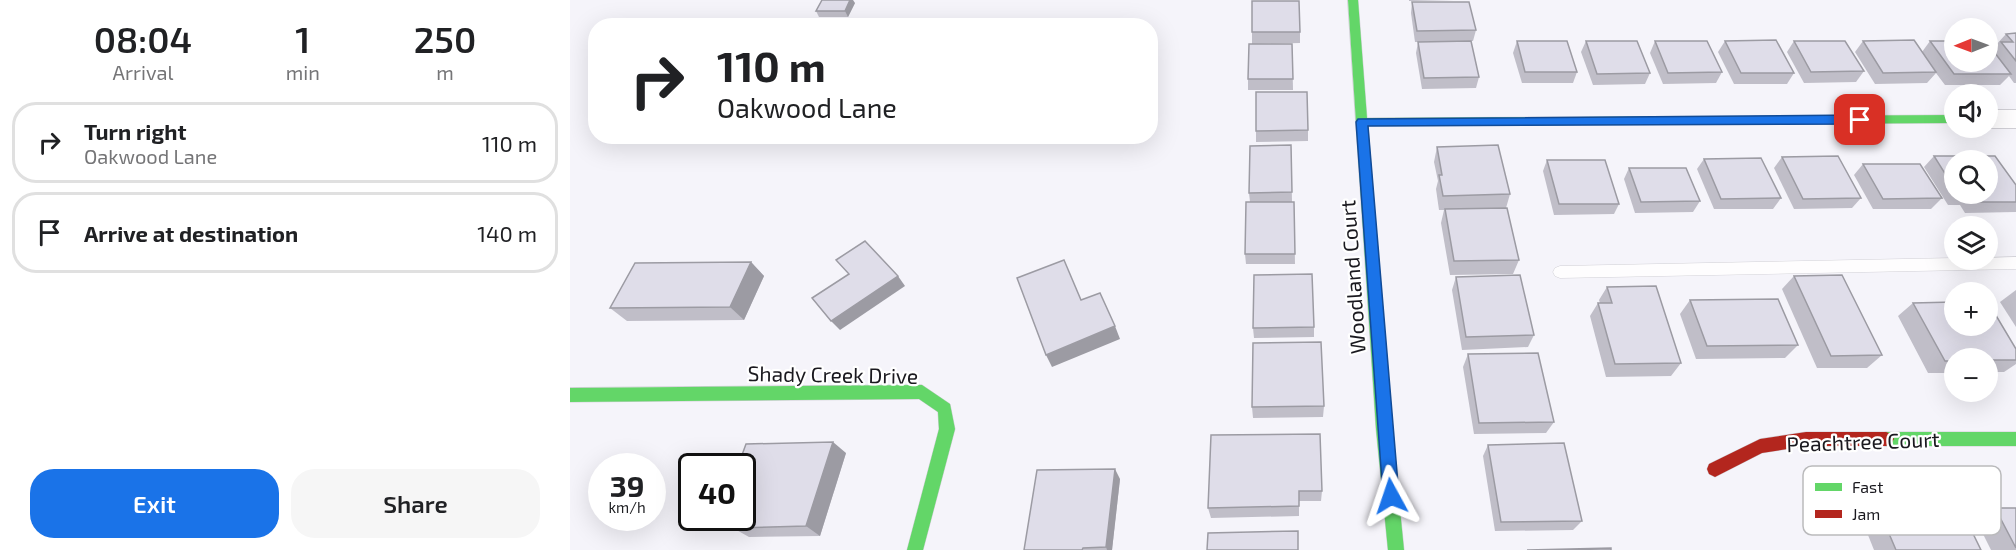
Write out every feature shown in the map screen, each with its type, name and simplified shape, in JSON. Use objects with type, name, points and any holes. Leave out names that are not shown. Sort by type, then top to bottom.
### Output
[{"type":"street","name":"Woodland Court","points":[[1353,0],[1384,429],[1396,550]]},
{"type":"street","points":[[1362,122],[1944,119]]},
{"type":"street","name":"Shady Creek Drive","points":[[570,395],[922,392],[945,409],[947,429],[915,550]]},
{"type":"street","name":"Peachtree Court","points":[[1715,469],[1760,446],[1806,439],[2016,439]]},
{"type":"lane","points":[[1560,272],[2016,263]]},
{"type":"building","points":[[822,0],[850,0],[845,11],[816,11]]},
{"type":"building","points":[[1252,1],[1299,1],[1300,32],[1252,32]]},
{"type":"building","points":[[1412,2],[1469,2],[1476,30],[1417,31]]},
{"type":"building","points":[[2016,33],[2016,61],[2001,42],[2013,42],[2006,34]]},
{"type":"building","points":[[1776,40],[1794,73],[1741,73],[1725,41]]},
{"type":"building","points":[[1914,40],[1936,72],[1883,73],[1863,41]]},
{"type":"building","points":[[1471,41],[1479,77],[1424,78],[1418,42]]},
{"type":"building","points":[[1517,41],[1567,41],[1577,72],[1525,72]]},
{"type":"building","points":[[1586,41],[1637,41],[1650,73],[1597,74]]},
{"type":"building","points":[[1655,41],[1707,41],[1722,72],[1668,73]]},
{"type":"building","points":[[1794,41],[1845,41],[1864,71],[1811,72]]},
{"type":"building","points":[[1930,41],[1944,41],[1944,60]]},
{"type":"building","points":[[1249,44],[1292,44],[1293,79],[1248,79]]},
{"type":"building","points":[[1998,57],[2011,74],[1954,74],[1953,72],[1998,72]]},
{"type":"building","points":[[1256,92],[1307,92],[1308,130],[1256,131]]},
{"type":"building","points":[[1291,145],[1292,192],[1249,193],[1250,146]]},
{"type":"building","points":[[1498,145],[1510,194],[1443,196],[1437,147]]},
{"type":"building","points":[[1838,156],[1861,198],[1803,199],[1782,157]]},
{"type":"building","points":[[1934,156],[1944,156],[1944,172]]},
{"type":"building","points":[[1761,158],[1781,198],[1721,199],[1704,159]]},
{"type":"building","points":[[1547,160],[1605,160],[1619,204],[1559,204]]},
{"type":"building","points":[[1998,160],[2016,185],[2016,202],[1998,202]]},
{"type":"building","points":[[1863,164],[1920,164],[1942,198],[1883,199]]},
{"type":"building","points":[[1629,168],[1686,168],[1700,201],[1641,202]]},
{"type":"building","points":[[1246,202],[1294,202],[1295,254],[1245,254]]},
{"type":"building","points":[[1507,208],[1519,260],[1454,261],[1445,209]]},
{"type":"building","points":[[865,241],[898,276],[831,321],[812,298],[849,274],[836,260]]},
{"type":"building","points":[[1064,260],[1081,300],[1100,293],[1115,326],[1046,355],[1017,278]]},
{"type":"building","points":[[751,262],[730,307],[610,308],[635,263]]},
{"type":"building","points":[[1312,274],[1314,327],[1253,328],[1254,275]]},
{"type":"building","points":[[1520,275],[1534,335],[1466,337],[1456,277]]},
{"type":"building","points":[[1842,275],[1882,355],[1831,356],[1794,276]]},
{"type":"building","points":[[1656,286],[1681,363],[1615,364],[1598,303],[1612,303],[1607,287]]},
{"type":"building","points":[[1778,299],[1798,345],[1707,346],[1690,300]]},
{"type":"building","points":[[1944,302],[1944,336],[1998,336],[1998,319],[2016,349],[2016,360],[1998,360],[1998,348],[1944,348],[1944,359],[1913,303]]},
{"type":"building","points":[[1321,342],[1324,406],[1252,407],[1253,343]]},
{"type":"building","points":[[1538,353],[1554,422],[1479,423],[1468,354]]},
{"type":"building","points":[[1320,434],[1322,491],[1299,491],[1299,506],[1208,508],[1211,435]]},
{"type":"building","points":[[833,442],[806,526],[756,527],[756,453],[743,453],[746,444]]},
{"type":"building","points":[[1564,443],[1582,521],[1501,522],[1488,445]]},
{"type":"building","points":[[1115,469],[1106,547],[1083,548],[1082,550],[1024,550],[1037,470]]},
{"type":"building","points":[[2001,508],[2016,508],[2016,548],[2001,519]]},
{"type":"building","points":[[1298,531],[1298,550],[1207,550],[1208,533]]},
{"type":"building","points":[[1890,535],[1974,535],[1981,550],[1896,550]]},
{"type":"building","points":[[1611,548],[1611,550],[1527,550]]},
{"type":"traffic: fast","points":[[1353,0],[1384,429],[1396,550]]},
{"type":"traffic: fast","points":[[1362,122],[1944,119]]},
{"type":"traffic: fast","points":[[570,395],[922,392],[945,409],[947,429],[915,550]]},
{"type":"traffic: fast","points":[[1886,439],[2016,439]]},
{"type":"traffic: jam","points":[[1715,469],[1760,446],[1806,439],[1886,439]]},
{"type":"route","points":[[1391,496],[1362,122],[1860,120]]}]
